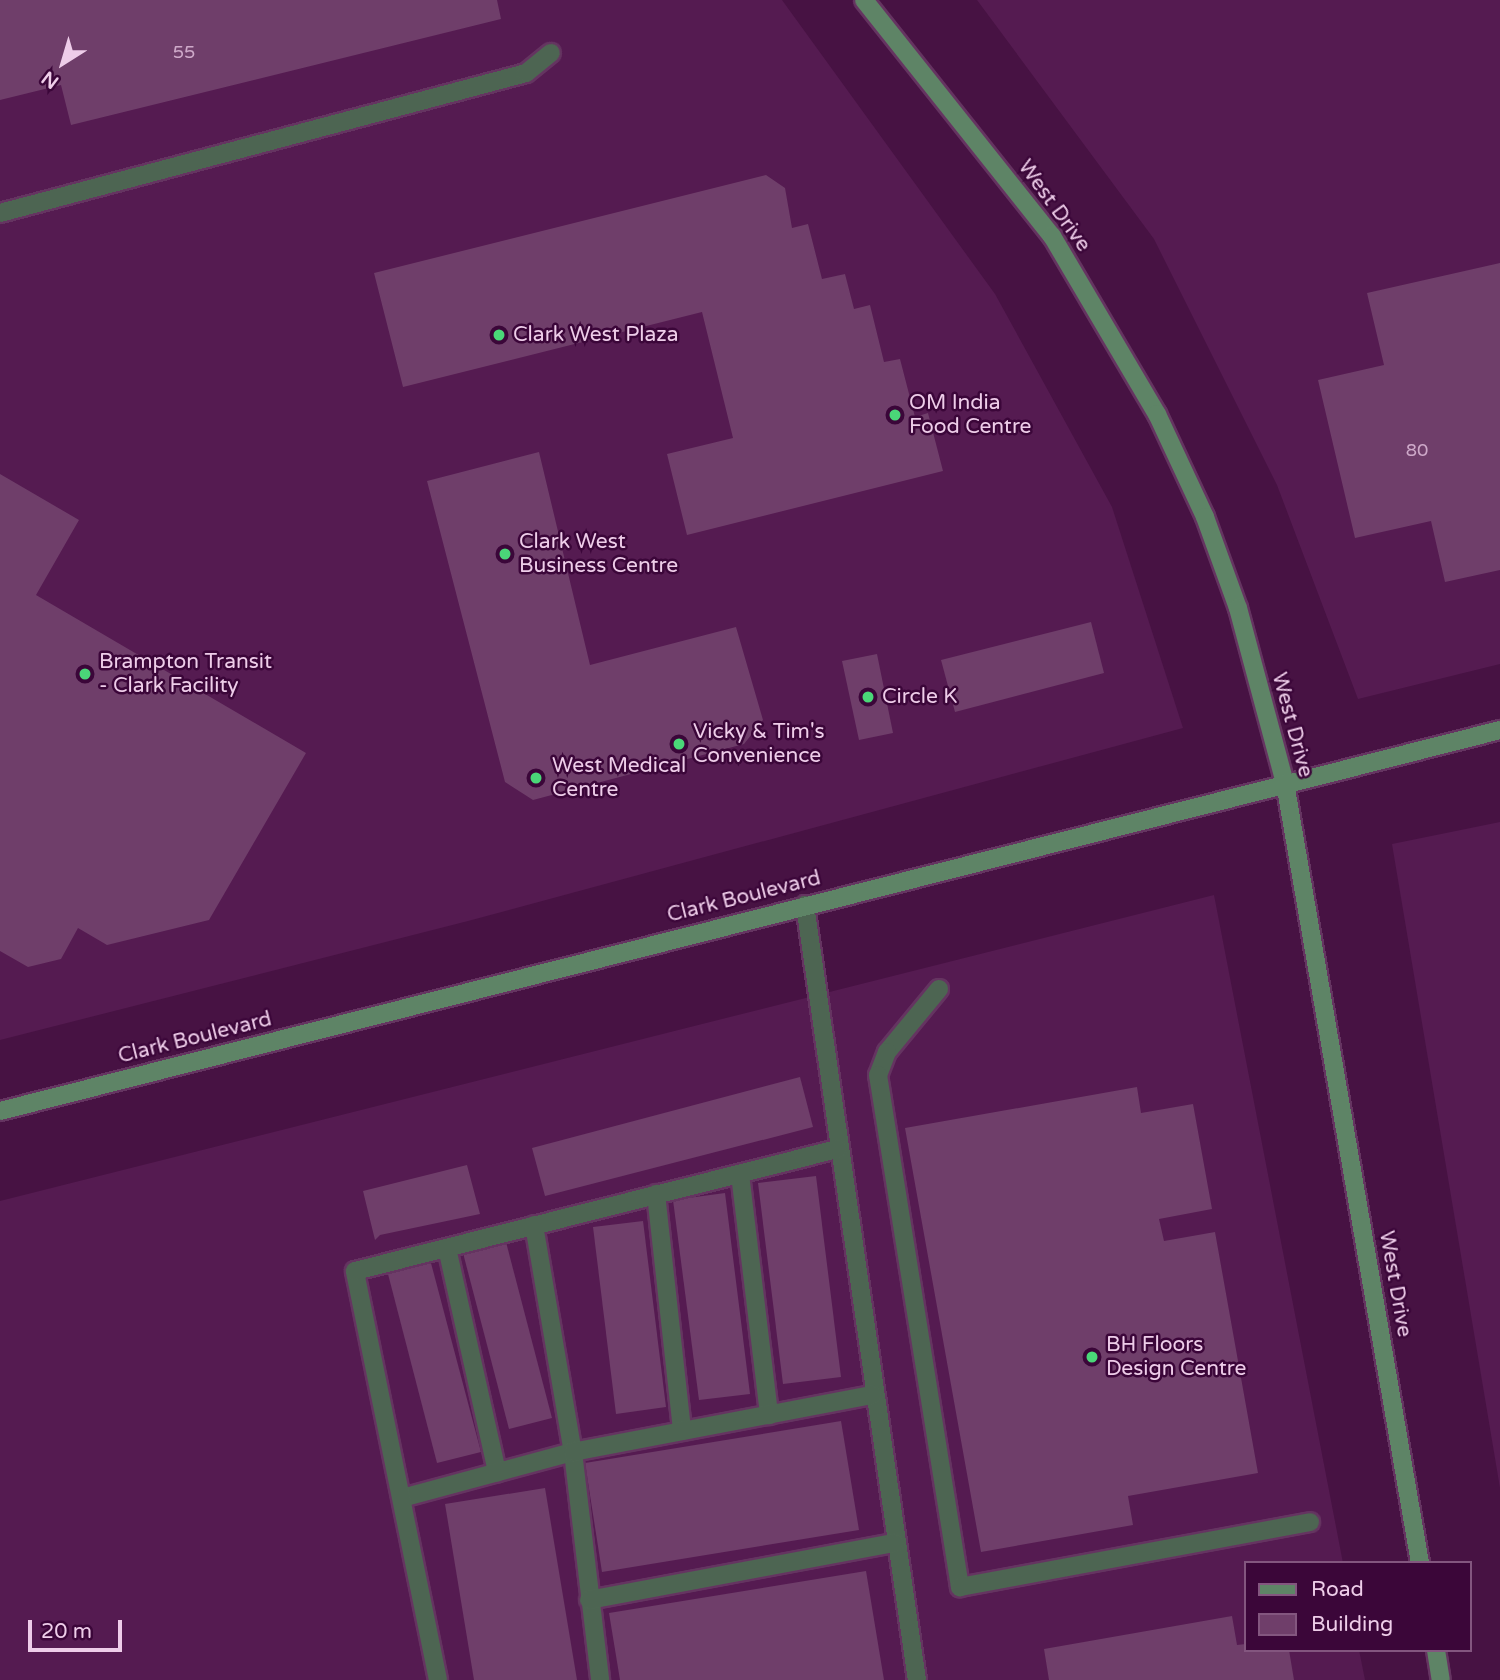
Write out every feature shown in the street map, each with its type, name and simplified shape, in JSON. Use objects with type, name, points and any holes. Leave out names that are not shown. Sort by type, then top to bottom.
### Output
[{"type":"street","name":"West Drive","points":[[864,0],[1052,236],[1157,414],[1205,517],[1233,595],[1285,783],[1420,1561]]},
{"type":"street","name":"Clark Boulevard","points":[[0,1111],[1500,730]]},
{"type":"street","points":[[1436,1652],[1441,1680]]},
{"type":"lane","points":[[0,213],[526,73],[551,53]]},
{"type":"lane","points":[[804,905],[873,1395],[917,1680]]},
{"type":"lane","points":[[939,989],[887,1052],[878,1075],[960,1587],[1310,1522]]},
{"type":"lane","points":[[438,1680],[355,1271],[838,1149]]},
{"type":"lane","points":[[740,1174],[769,1415]]},
{"type":"lane","points":[[656,1194],[682,1431]]},
{"type":"lane","points":[[534,1225],[573,1452],[600,1680]]},
{"type":"lane","points":[[447,1248],[497,1472]]},
{"type":"lane","points":[[402,1497],[573,1452],[873,1395]]},
{"type":"lane","points":[[589,1600],[895,1542]]},
{"type":"shaded area","points":[[0,0],[782,0],[995,294],[1112,507],[1183,728],[468,921],[0,1040]]},
{"type":"shaded area","points":[[977,0],[1500,0],[1500,664],[1358,699],[1277,485],[1154,239]]},
{"type":"shaded area","points":[[1500,822],[1500,1488],[1392,844]]},
{"type":"shaded area","points":[[1214,895],[1343,1561],[1244,1561],[1244,1652],[1359,1652],[1365,1680],[0,1680],[0,1201]]},
{"type":"building","points":[[0,0],[497,0],[501,19],[71,125],[61,85],[0,100]]},
{"type":"building","name":"Clark West Plaza","points":[[766,175],[785,188],[792,228],[808,224],[822,279],[845,274],[854,309],[870,305],[884,362],[900,359],[915,417],[928,413],[943,471],[687,535],[667,454],[733,438],[702,312],[403,387],[374,273]]},
{"type":"building","points":[[1500,263],[1500,570],[1445,582],[1431,521],[1355,538],[1318,380],[1384,365],[1367,293]]},
{"type":"building","name":"Clark West Business Centre","points":[[539,452],[590,665],[736,627],[763,720],[744,744],[533,800],[505,782],[427,481]]},
{"type":"building","name":"Brampton Transit - Clark Facility","points":[[0,474],[79,520],[36,595],[306,753],[209,920],[107,945],[78,928],[61,959],[28,967],[0,951]]},
{"type":"building","points":[[1091,622],[1104,673],[955,712],[941,660]]},
{"type":"building","name":"Circle K","points":[[877,654],[893,733],[859,740],[842,661]]},
{"type":"building","points":[[800,1077],[813,1127],[545,1196],[532,1148]]},
{"type":"building","name":"BH Floors Design Centre","points":[[1137,1087],[1141,1113],[1193,1104],[1212,1209],[1159,1219],[1164,1241],[1215,1232],[1258,1473],[1128,1496],[1133,1525],[981,1552],[905,1128]]},
{"type":"building","points":[[467,1165],[480,1214],[380,1235],[375,1240],[363,1191]]},
{"type":"building","points":[[816,1176],[841,1377],[783,1384],[758,1183]]},
{"type":"building","points":[[725,1193],[750,1394],[699,1400],[673,1200]]},
{"type":"building","points":[[643,1221],[666,1407],[616,1414],[593,1227]]},
{"type":"building","points":[[506,1242],[552,1418],[509,1429],[463,1253]]},
{"type":"building","points":[[431,1263],[481,1452],[437,1463],[388,1274]]},
{"type":"building","points":[[841,1421],[859,1530],[602,1572],[585,1463]]},
{"type":"building","points":[[545,1488],[577,1680],[474,1680],[445,1504]]},
{"type":"building","points":[[866,1571],[884,1680],[620,1680],[609,1613]]},
{"type":"building","points":[[1232,1616],[1237,1645],[1244,1644],[1244,1652],[1289,1652],[1294,1680],[1049,1680],[1044,1649]]},
{"type":"place","name":"Clark West Plaza","points":[[499,335]]},
{"type":"place","name":"OM India Food Centre","points":[[895,415]]},
{"type":"place","name":"Clark West Business Centre","points":[[505,554]]},
{"type":"place","name":"Brampton Transit - Clark Facility","points":[[85,674]]},
{"type":"place","name":"Circle K","points":[[868,697]]},
{"type":"place","name":"Vicky & Tim's Convenience","points":[[679,744]]},
{"type":"place","name":"West Medical Centre","points":[[536,778]]},
{"type":"place","name":"BH Floors Design Centre","points":[[1092,1357]]}]
